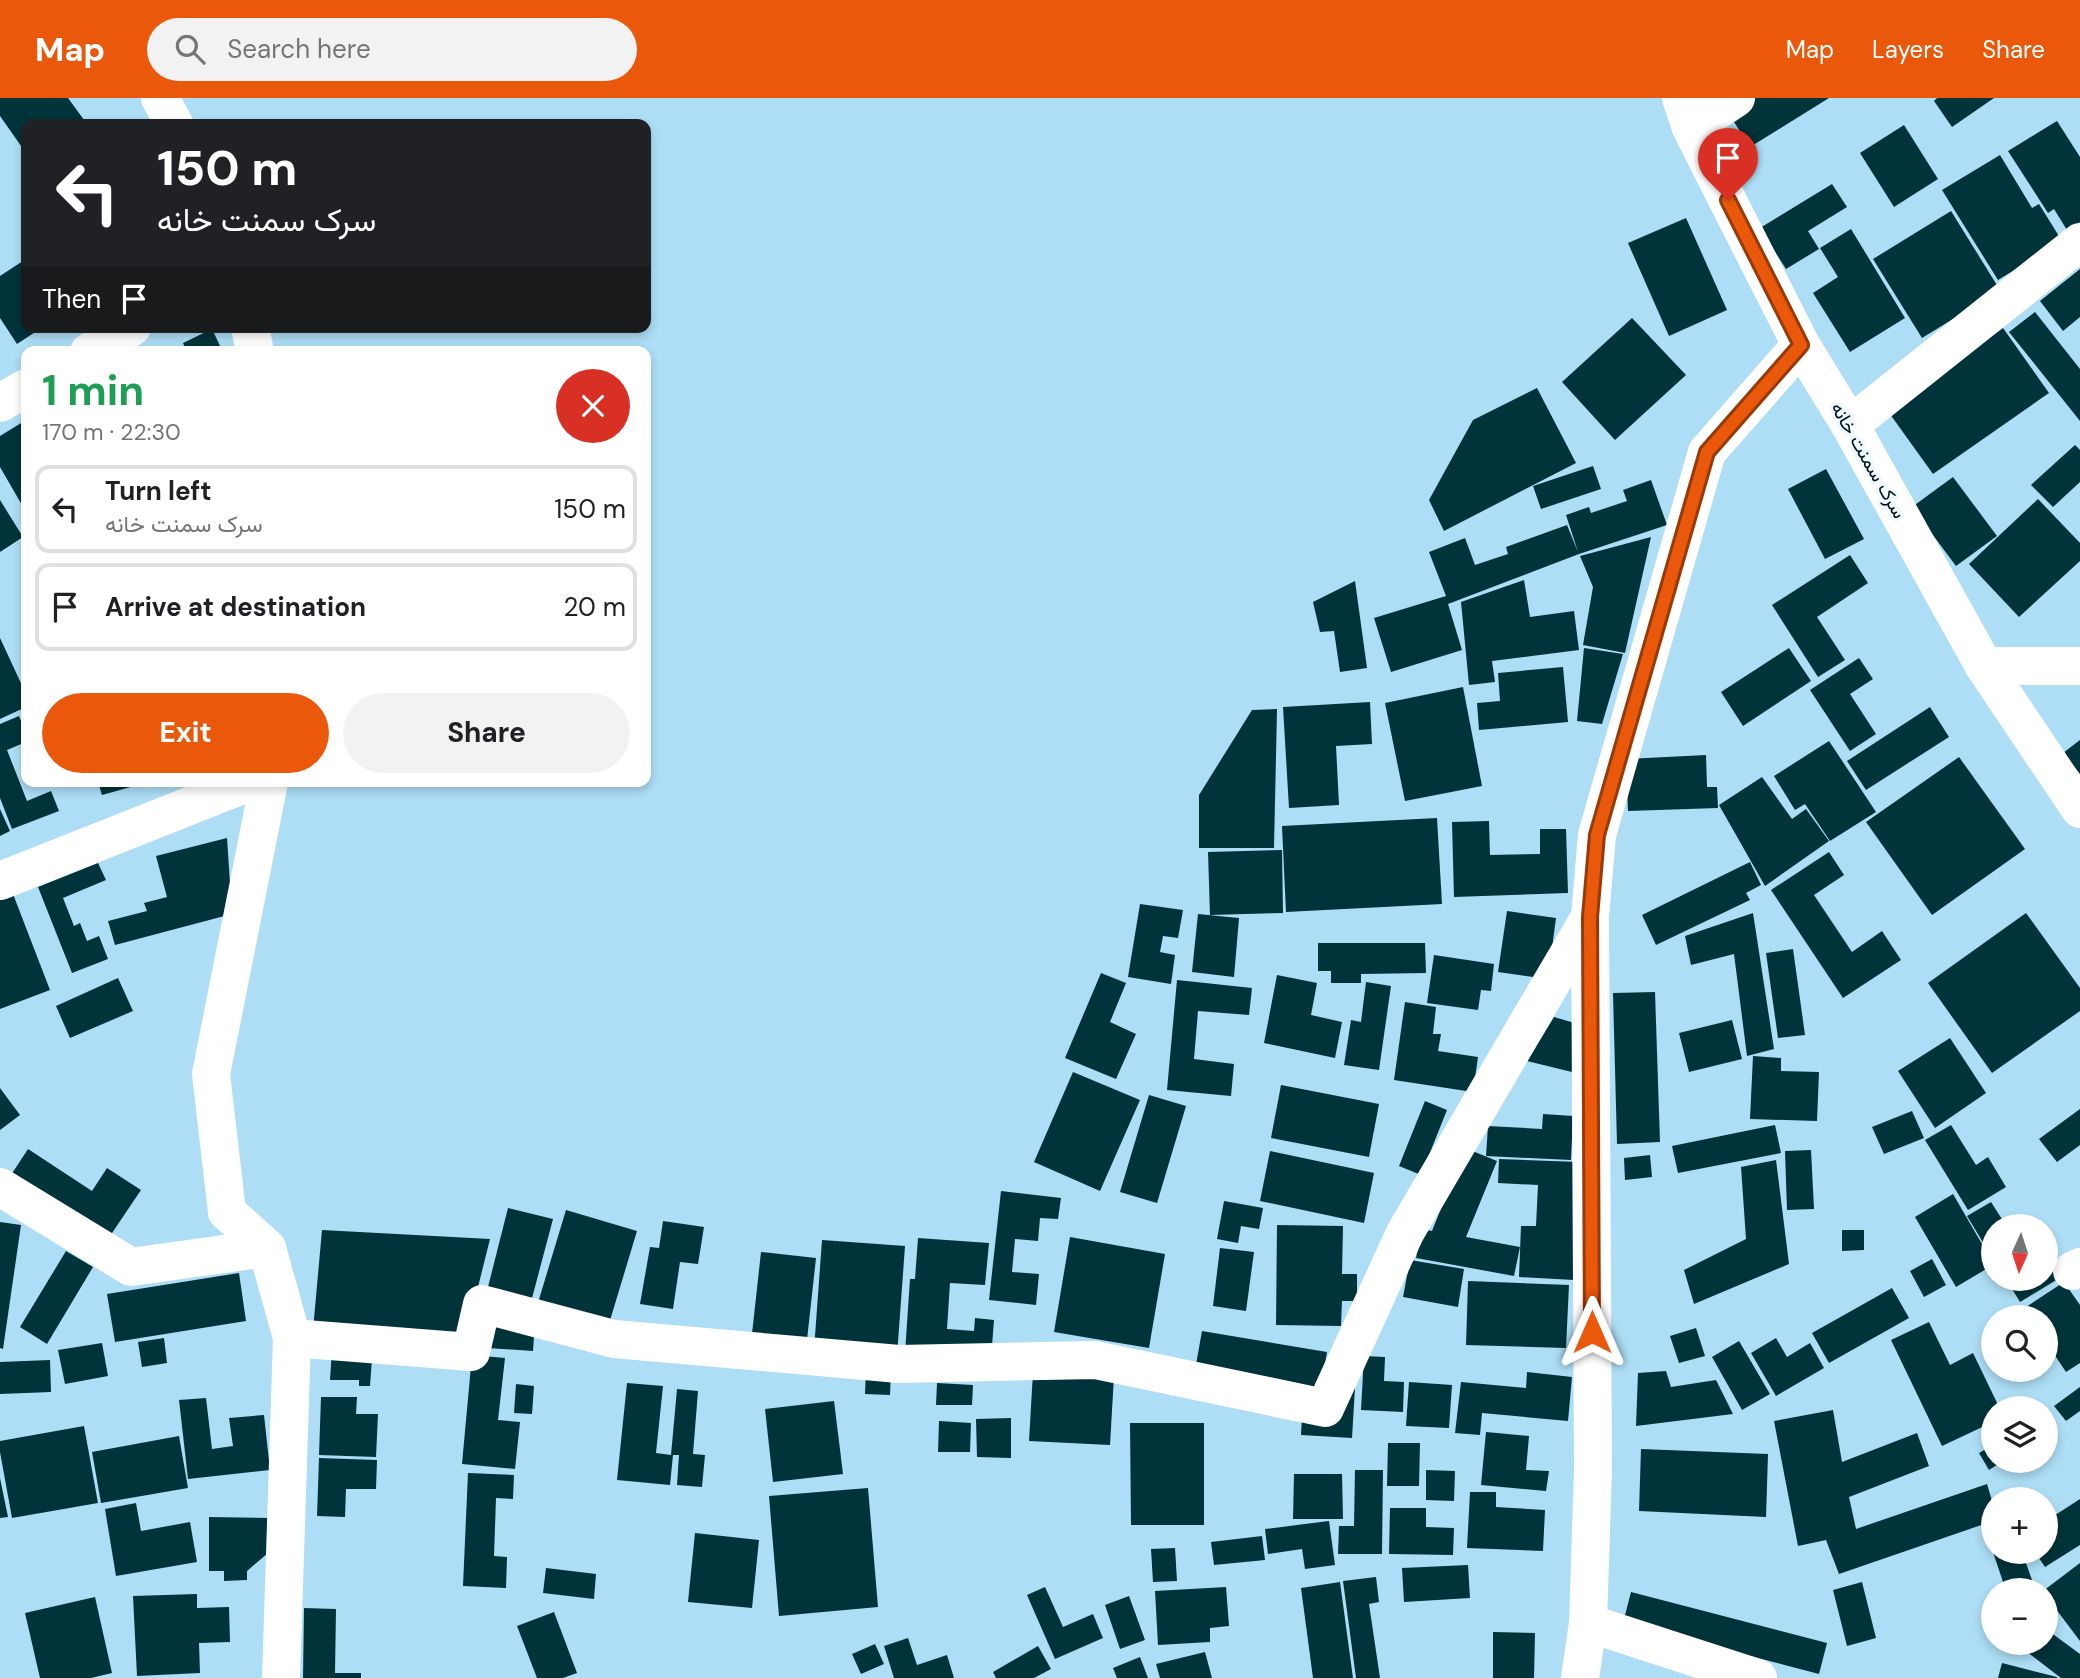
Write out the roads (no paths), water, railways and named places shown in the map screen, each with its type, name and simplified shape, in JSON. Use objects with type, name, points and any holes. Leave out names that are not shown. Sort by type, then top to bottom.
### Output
[{"type":"street","points":[[160,98],[171,119]]},
{"type":"street","points":[[1686,113],[1736,98]]},
{"type":"street","name":"سرک سمنت خانه","points":[[1686,113],[1801,345],[1850,425],[1984,666],[2080,809]]},
{"type":"street","points":[[1850,425],[2080,242]]},
{"type":"street","points":[[99,346],[122,333]]},
{"type":"street","points":[[1580,1678],[1588,1623],[1593,1470],[1590,917],[1597,835],[1707,452],[1801,345]]},
{"type":"street","points":[[0,403],[21,391]]},
{"type":"street","points":[[1984,666],[2080,666]]},
{"type":"street","points":[[0,881],[237,787]]},
{"type":"street","points":[[268,787],[211,1074],[227,1212],[267,1248],[292,1338],[281,1678]]},
{"type":"street","points":[[292,1338],[471,1352],[482,1304],[614,1339],[899,1364],[1095,1360],[1325,1408],[1405,1233],[1590,917]]},
{"type":"street","points":[[0,1187],[131,1267],[267,1248]]},
{"type":"street","points":[[1588,1623],[1758,1678]]}]
